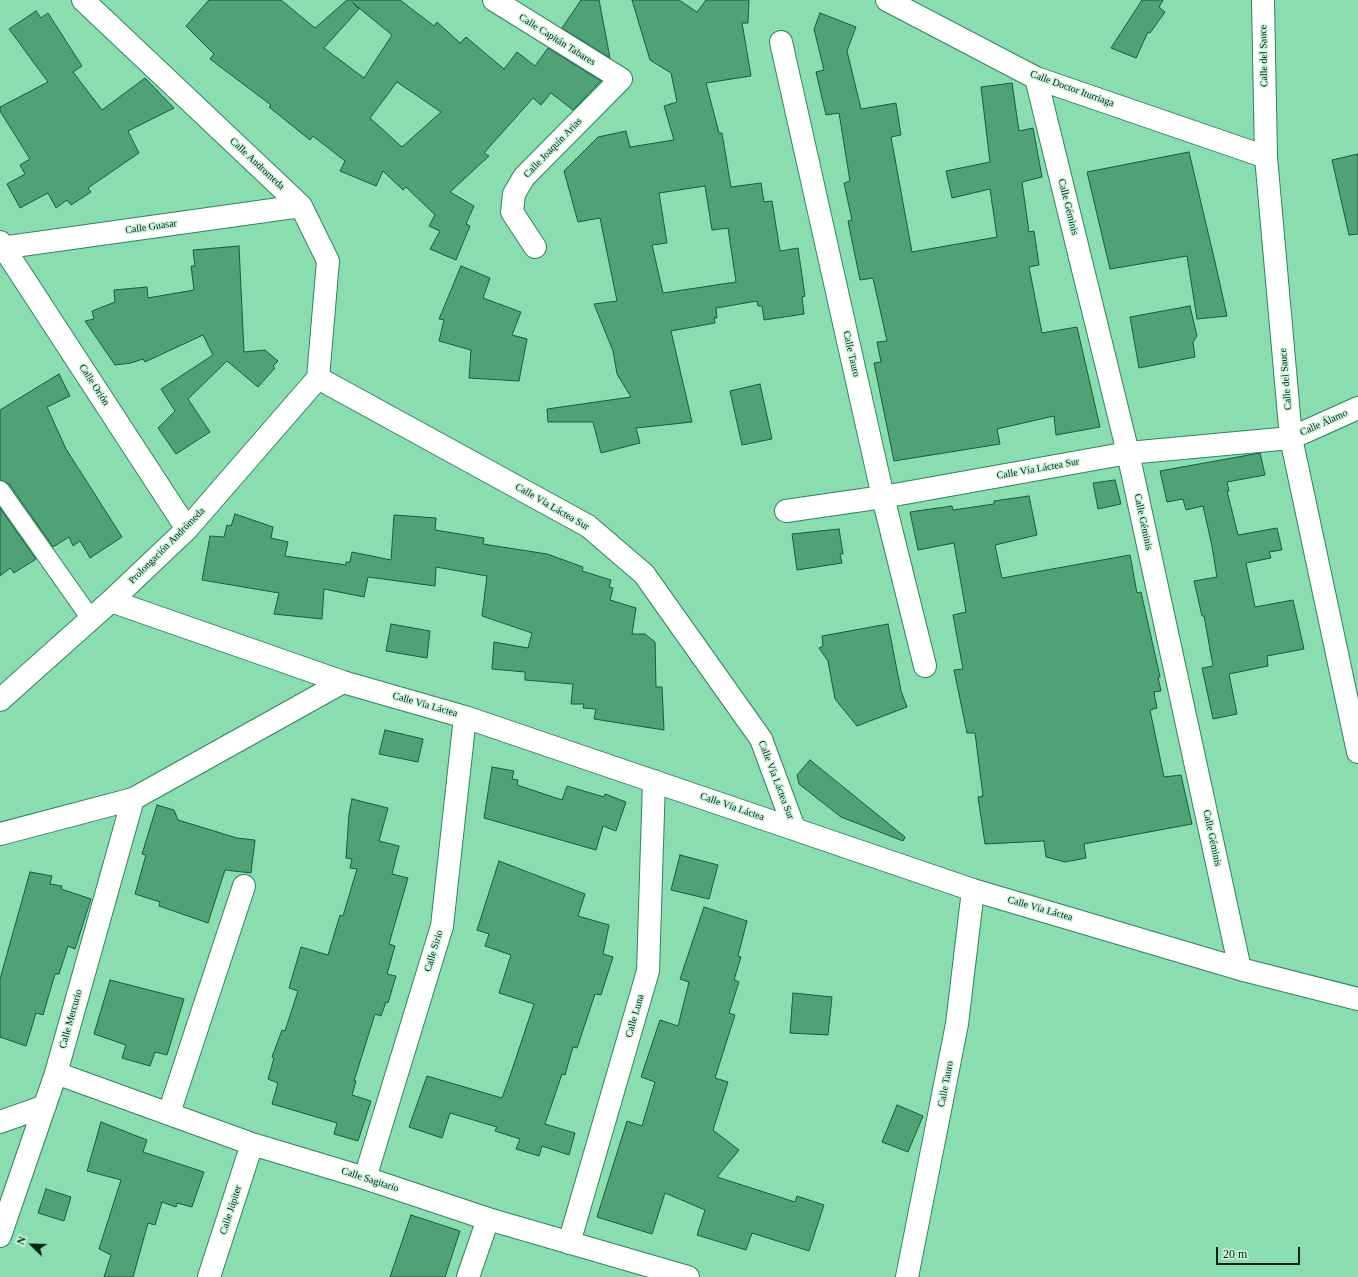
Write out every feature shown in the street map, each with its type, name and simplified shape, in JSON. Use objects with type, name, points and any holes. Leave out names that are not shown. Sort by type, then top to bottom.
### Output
[{"type":"street","name":"Calle Andromeda","points":[[83,0],[301,206],[328,261],[318,378]]},
{"type":"street","name":"Calle Capitán Tabares","points":[[494,0],[621,79]]},
{"type":"street","name":"Calle Doctor Iturriaga","points":[[887,0],[1036,78],[1266,157]]},
{"type":"street","name":"Calle del Sauce","points":[[1263,0],[1266,157],[1291,438],[1358,752]]},
{"type":"street","name":"Calle Tauro","points":[[781,42],[883,497],[925,666]]},
{"type":"street","name":"Calle Géminis","points":[[1036,78],[1128,453],[1240,969]]},
{"type":"street","name":"Calle Joaquín Arias","points":[[535,247],[512,212],[514,194],[524,177],[621,79]]},
{"type":"street","name":"Calle Guasar","points":[[1,246],[301,206]]},
{"type":"street","name":"Calle Orión","points":[[1,246],[187,528]]},
{"type":"street","name":"Calle Vía Láctea Sur","points":[[318,378],[588,526],[644,574],[761,739],[794,828]]},
{"type":"street","name":"Prolongación Andrómeda","points":[[0,700],[111,601],[187,528],[318,378]]},
{"type":"street","name":"Calle Álamo","points":[[1291,438],[1358,408]]},
{"type":"street","name":"Calle Vía Láctea Sur","points":[[786,511],[883,497],[1128,453],[1291,438]]},
{"type":"street","points":[[0,490],[91,619]]},
{"type":"street","name":"Calle Vía Láctea","points":[[111,601],[343,682],[465,717],[973,890],[1240,969],[1358,999]]},
{"type":"street","points":[[0,834],[133,799],[343,682]]},
{"type":"street","name":"Calle Sirio","points":[[365,1178],[442,926],[465,717]]},
{"type":"street","name":"Calle Luna","points":[[569,1243],[648,971],[654,781]]},
{"type":"street","name":"Calle Mercurio","points":[[0,1236],[56,1073],[133,799]]},
{"type":"street","points":[[169,1113],[244,886]]},
{"type":"street","name":"Calle Tauro","points":[[907,1277],[957,1024],[973,890]]},
{"type":"street","name":"Calle Sagitario","points":[[56,1073],[252,1144],[365,1178],[488,1219],[680,1276]]},
{"type":"street","points":[[0,1122],[44,1106]]},
{"type":"street","name":"Calle Júpiter","points":[[209,1277],[252,1144]]},
{"type":"street","points":[[468,1277],[488,1219]]},
{"type":"building","points":[[209,0],[281,0],[315,28],[347,0],[400,0],[434,26],[437,22],[460,43],[466,37],[504,69],[517,52],[535,66],[548,48],[601,81],[573,110],[551,93],[541,105],[533,98],[484,153],[489,156],[450,192],[474,206],[466,224],[470,226],[456,260],[430,249],[440,231],[429,226],[435,215],[406,187],[403,190],[383,171],[376,186],[340,171],[345,161],[313,136],[310,140],[269,107],[271,105],[210,59],[214,54],[186,26]],"holes":[[[353,3],[392,35],[364,78],[324,48],[359,9]],[[397,82],[441,112],[402,147],[370,118]]]},
{"type":"building","points":[[581,0],[599,0],[610,58],[562,28]]},
{"type":"building","points":[[632,0],[679,0],[697,12],[706,0],[749,0],[748,23],[742,23],[751,76],[706,83],[719,133],[722,133],[731,187],[761,183],[764,202],[772,201],[780,251],[798,248],[805,296],[802,297],[804,314],[764,320],[762,306],[758,306],[757,301],[716,308],[717,318],[714,318],[715,323],[671,331],[692,422],[636,428],[640,443],[601,453],[593,422],[548,422],[547,409],[631,397],[617,374],[613,351],[594,304],[617,301],[600,218],[578,222],[564,171],[598,137],[626,131],[630,147],[674,140],[664,106],[677,102],[671,73],[650,60]],"holes":[[[705,186],[712,230],[728,228],[736,282],[663,293],[652,245],[667,243],[659,193]]]},
{"type":"building","points":[[1142,0],[1163,0],[1159,7],[1165,12],[1150,33],[1148,32],[1136,58],[1111,48]]},
{"type":"building","points":[[36,11],[41,18],[48,13],[82,66],[73,72],[102,110],[145,78],[174,108],[128,131],[139,153],[88,188],[91,192],[71,205],[67,200],[56,208],[48,193],[20,208],[7,184],[25,174],[20,165],[30,159],[0,111],[0,107],[48,82],[9,29]]},
{"type":"building","points":[[820,13],[856,27],[847,51],[861,109],[896,103],[901,135],[891,137],[912,252],[997,237],[990,189],[952,198],[946,171],[990,162],[981,87],[1012,83],[1019,131],[1033,128],[1042,177],[1022,182],[1029,232],[1034,231],[1039,265],[1029,267],[1042,333],[1077,327],[1100,427],[1056,435],[1054,416],[997,429],[1000,444],[894,461],[874,363],[881,362],[877,342],[887,341],[873,278],[860,280],[848,221],[852,220],[844,183],[850,181],[839,113],[826,115],[816,72],[824,70],[814,29]]},
{"type":"building","points":[[1189,152],[1227,316],[1197,319],[1187,256],[1110,269],[1087,172]]},
{"type":"building","points":[[1358,154],[1358,234],[1349,235],[1332,160]]},
{"type":"building","points":[[239,246],[244,352],[265,350],[278,361],[273,366],[275,368],[258,387],[227,361],[188,399],[210,432],[176,454],[158,428],[175,411],[161,389],[213,355],[203,335],[145,362],[143,359],[131,363],[115,365],[85,321],[94,319],[92,311],[115,302],[114,290],[147,287],[148,298],[194,290],[191,266],[195,266],[193,250]]},
{"type":"building","points":[[461,266],[490,278],[483,298],[521,312],[512,335],[527,339],[519,381],[469,378],[471,350],[439,341],[444,320],[439,319]]},
{"type":"building","points":[[1190,306],[1197,336],[1193,342],[1195,357],[1139,368],[1130,317]]},
{"type":"building","points":[[59,374],[70,396],[47,407],[66,449],[122,537],[90,558],[80,541],[73,546],[69,537],[53,547],[9,484],[0,480],[0,410]]},
{"type":"building","points":[[760,384],[772,439],[742,445],[730,391]]},
{"type":"building","points":[[1260,453],[1265,475],[1227,482],[1229,491],[1227,491],[1238,535],[1277,528],[1282,550],[1269,552],[1271,558],[1246,563],[1255,607],[1293,600],[1304,649],[1267,656],[1268,666],[1229,674],[1237,714],[1213,719],[1202,668],[1213,666],[1204,616],[1202,616],[1194,581],[1217,577],[1212,546],[1203,506],[1186,510],[1183,499],[1167,502],[1160,471]]},
{"type":"building","points":[[1115,480],[1121,504],[1098,509],[1093,483]]},
{"type":"building","points":[[1029,496],[1037,535],[995,545],[1002,578],[1130,555],[1137,593],[1141,592],[1160,677],[1158,677],[1161,691],[1154,692],[1157,708],[1150,710],[1164,777],[1181,775],[1192,824],[1084,844],[1086,858],[1065,862],[1046,857],[1044,841],[985,844],[978,797],[983,796],[975,733],[967,733],[954,670],[963,669],[953,615],[966,612],[954,543],[918,550],[910,512],[952,506],[953,510],[994,504],[994,501]]},
{"type":"building","points":[[0,508],[36,559],[14,573],[10,568],[0,576]]},
{"type":"building","points":[[235,514],[273,527],[271,538],[288,542],[285,556],[346,565],[346,562],[350,562],[352,552],[391,560],[394,515],[436,518],[435,530],[484,538],[483,544],[547,554],[583,567],[582,571],[611,580],[609,587],[613,588],[610,600],[636,608],[632,634],[645,634],[655,642],[656,687],[662,687],[664,730],[594,719],[596,709],[583,708],[584,704],[571,704],[573,684],[525,680],[525,672],[492,669],[494,642],[528,648],[532,633],[482,616],[487,576],[436,567],[435,586],[368,577],[364,597],[324,589],[322,619],[274,614],[279,593],[202,580],[210,536],[224,537],[227,525],[231,526]]},
{"type":"building","points":[[839,529],[843,554],[840,554],[842,563],[797,570],[792,534]]},
{"type":"building","points":[[391,624],[430,631],[427,658],[386,651]]},
{"type":"building","points":[[888,624],[901,691],[907,707],[857,726],[835,699],[828,661],[819,648],[823,646],[822,636]]},
{"type":"building","points":[[385,730],[423,739],[418,762],[379,754]]},
{"type":"building","points":[[810,760],[905,837],[903,841],[841,817],[799,784],[797,775]]},
{"type":"building","points":[[492,767],[514,771],[512,779],[518,780],[517,785],[562,800],[567,786],[604,797],[605,794],[626,802],[616,831],[603,826],[596,850],[484,818]]},
{"type":"building","points":[[352,799],[388,808],[379,841],[399,846],[392,874],[408,878],[389,944],[395,946],[387,974],[396,976],[388,1003],[386,1002],[381,1016],[375,1014],[354,1081],[356,1081],[352,1095],[371,1101],[358,1141],[334,1134],[337,1123],[272,1104],[278,1083],[268,1079],[274,1058],[272,1057],[282,1030],[285,1031],[298,991],[289,988],[301,947],[328,955],[340,915],[343,916],[357,869],[350,868],[352,859],[346,858],[349,814]]},
{"type":"building","points":[[157,805],[174,810],[178,820],[237,838],[255,840],[251,873],[225,870],[208,923],[159,906],[160,902],[135,894],[146,855],[142,854]]},
{"type":"building","points":[[680,855],[718,865],[709,899],[671,890]]},
{"type":"building","points":[[499,861],[585,894],[578,916],[609,925],[603,954],[613,957],[601,995],[595,994],[577,1048],[573,1047],[565,1075],[562,1074],[545,1124],[575,1133],[569,1155],[542,1146],[539,1156],[516,1149],[520,1139],[495,1131],[497,1127],[450,1113],[442,1138],[409,1127],[427,1076],[502,1098],[510,1076],[534,1004],[499,993],[511,955],[485,946],[489,934],[477,930]]},
{"type":"building","points":[[30,872],[52,876],[50,884],[62,886],[61,889],[91,899],[75,949],[68,946],[59,974],[55,974],[43,1015],[36,1013],[26,1046],[0,1037],[0,979]]},
{"type":"building","points":[[704,907],[747,921],[738,956],[741,957],[734,980],[739,982],[729,1013],[735,1015],[715,1078],[728,1082],[713,1130],[739,1150],[717,1177],[795,1202],[797,1196],[824,1205],[809,1251],[752,1233],[746,1250],[697,1235],[705,1210],[665,1193],[652,1234],[597,1217],[627,1121],[642,1126],[655,1082],[641,1077],[660,1020],[678,1026],[689,982],[680,979]]},
{"type":"building","points":[[110,980],[184,999],[167,1055],[155,1052],[150,1066],[122,1058],[126,1045],[94,1034]]},
{"type":"building","points":[[793,993],[832,997],[828,1035],[790,1033]]},
{"type":"building","points":[[897,1105],[923,1116],[908,1152],[882,1142]]},
{"type":"building","points":[[101,1122],[147,1140],[143,1152],[204,1172],[192,1207],[177,1203],[176,1207],[162,1202],[155,1225],[148,1223],[133,1277],[104,1277],[111,1255],[99,1249],[121,1180],[87,1171]]},
{"type":"building","points":[[46,1189],[71,1197],[64,1221],[38,1213]]},
{"type":"building","points":[[411,1215],[460,1231],[445,1277],[390,1277]]}]
